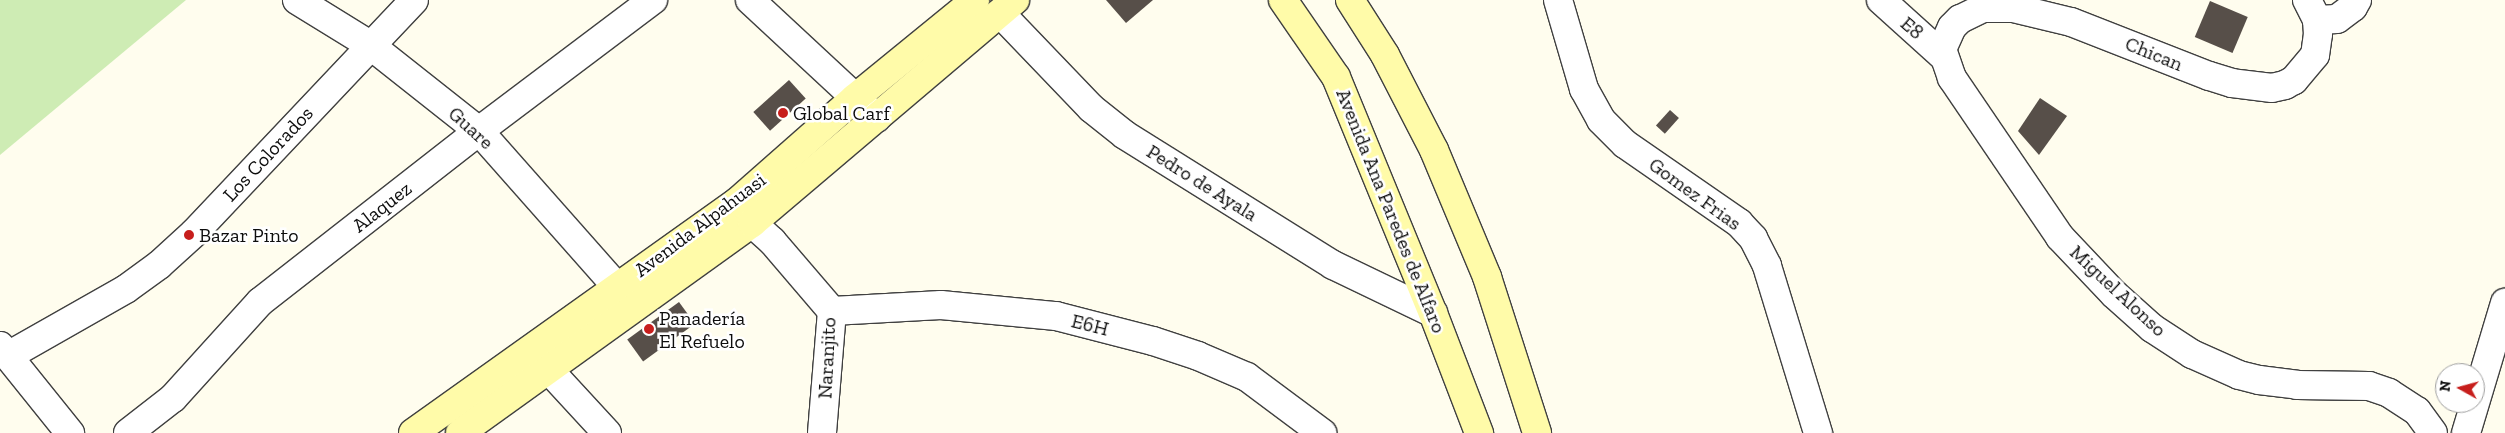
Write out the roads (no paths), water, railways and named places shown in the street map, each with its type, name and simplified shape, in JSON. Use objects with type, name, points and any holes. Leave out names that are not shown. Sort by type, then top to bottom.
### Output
[{"type":"main road","name":"Avenida Alpahuasi","points":[[413,433],[737,202],[856,98],[975,0]]},
{"type":"main road","name":"Avenida Ana Paredes de Alfaro","points":[[1283,0],[1336,77],[1433,313],[1479,433]]},
{"type":"main road","points":[[1350,0],[1385,55],[1434,150],[1487,277],[1537,433]]},
{"type":"main road","name":"Avenida Alpahuasi","points":[[460,433],[548,369],[630,313],[752,223],[1008,6]]},
{"type":"street","name":"Guare","points":[[297,0],[370,45],[479,131],[616,287]]},
{"type":"street","name":"Los Colorados","points":[[4,351],[126,289],[159,265],[194,233],[414,0]]},
{"type":"street","name":"Alaquez","points":[[128,433],[173,398],[260,302],[479,131],[653,0]]},
{"type":"street","points":[[750,0],[877,118]]},
{"type":"street","name":"Gomez Frias","points":[[1558,0],[1584,88],[1601,120],[1625,144],[1739,223],[1752,238],[1766,266],[1818,433]]},
{"type":"street","name":"E8","points":[[1881,0],[1943,52]]},
{"type":"street","name":"E8","points":[[1892,0],[1943,52]]},
{"type":"street","points":[[2312,10],[2337,19],[2353,7],[2357,0]]},
{"type":"street","name":"Pedro de Ayala","points":[[1008,6],[1091,108],[1125,135],[1333,265],[1433,313]]},
{"type":"street","name":"Chican","points":[[1943,52],[1952,27],[1960,19],[1983,8],[2013,8],[2071,22],[2209,76],[2232,83],[2272,88],[2285,86],[2309,65],[2317,44],[2312,10]]},
{"type":"street","name":"Miguel Alonso","points":[[1943,52],[1952,78],[2060,237],[2114,294],[2152,328],[2192,354],[2239,375],[2297,385],[2369,386],[2389,392],[2417,411],[2433,433]]},
{"type":"street","name":"Naranjito","points":[[752,223],[772,241],[832,311],[822,433]]},
{"type":"street","points":[[2466,433],[2505,303]]},
{"type":"street","name":"E6H","points":[[832,311],[940,305],[1065,319],[1154,341],[1198,356],[1247,377],[1322,433]]},
{"type":"street","points":[[4,351],[70,433]]},
{"type":"street","points":[[548,369],[607,433]]},
{"type":"place","name":"Global Carf","points":[[783,113]]},
{"type":"place","name":"Bazar Pinto","points":[[189,235]]},
{"type":"place","name":"Panadería El Refuelo","points":[[649,329]]}]
